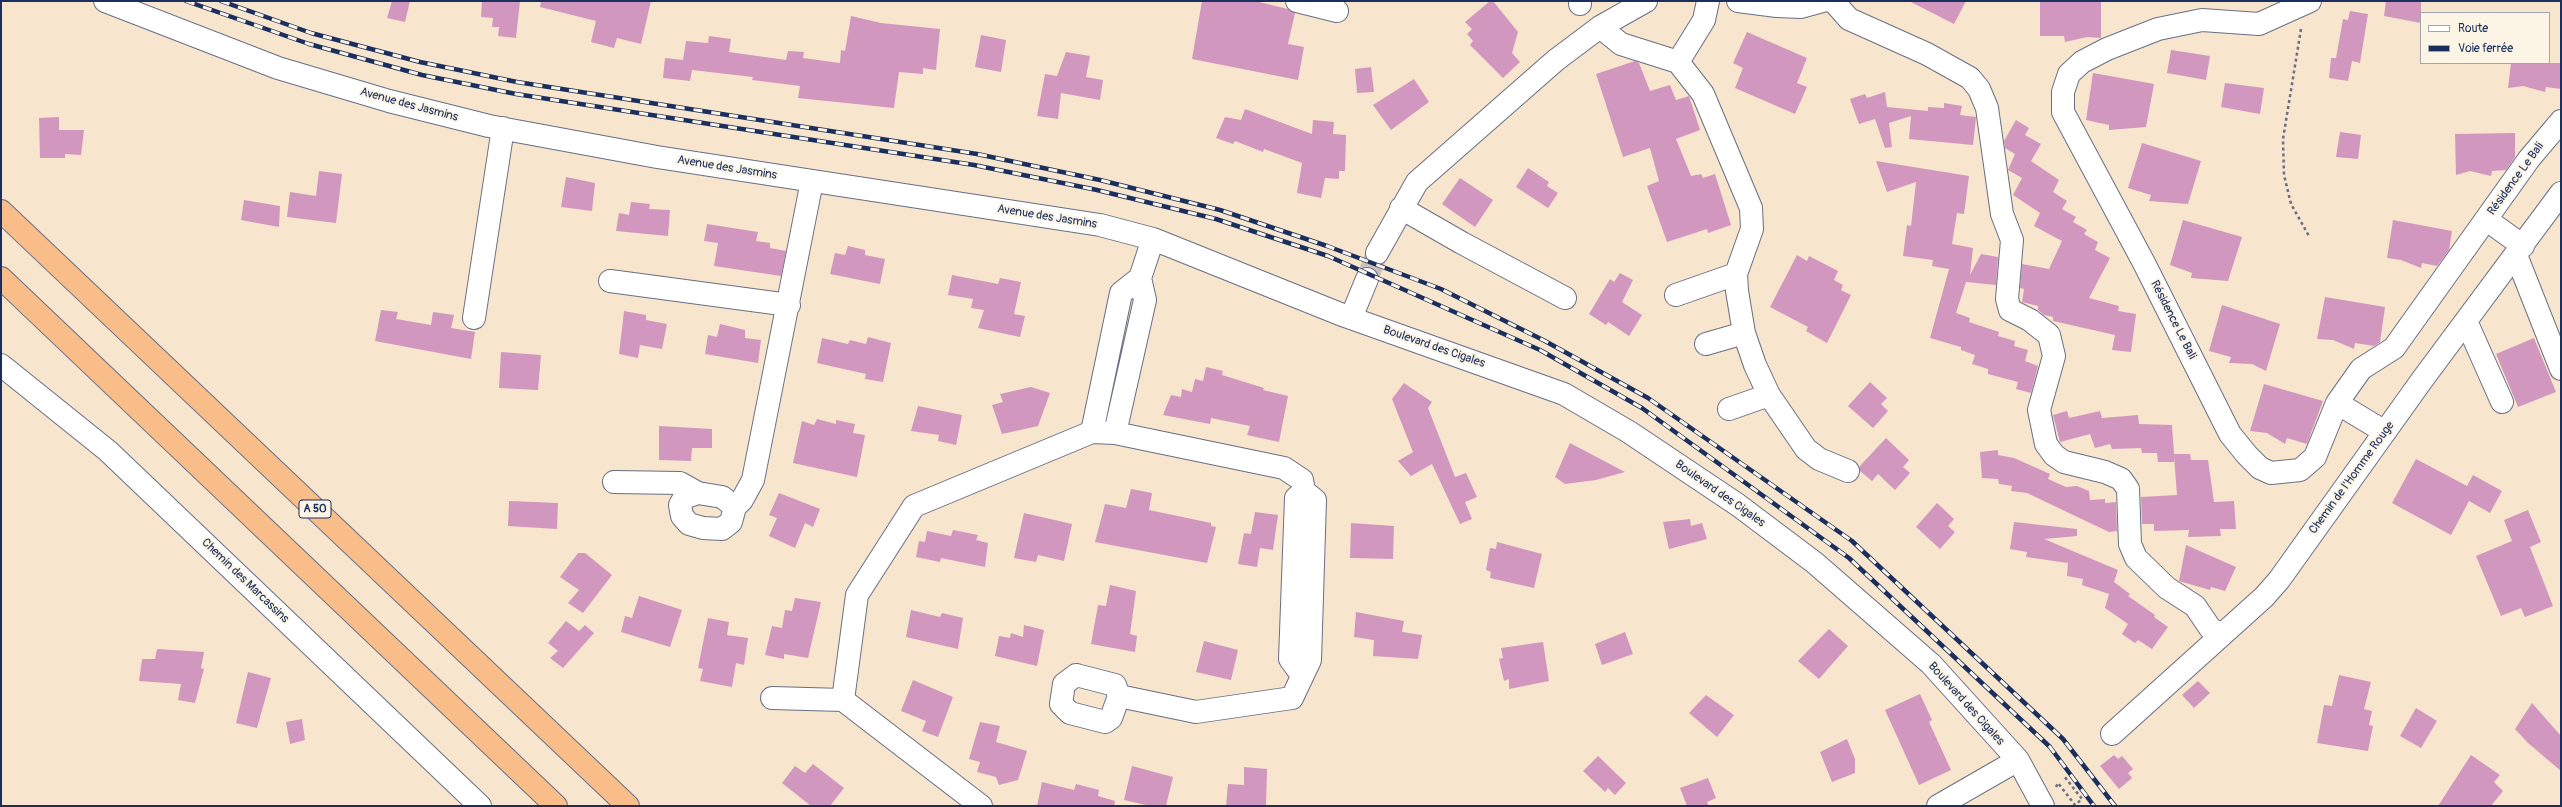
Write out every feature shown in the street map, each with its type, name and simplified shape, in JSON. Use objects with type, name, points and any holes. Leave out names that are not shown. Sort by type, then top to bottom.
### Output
[{"type":"highway","name":"A 50","points":[[1,211],[628,806]]},
{"type":"highway","points":[[1,278],[556,806]]},
{"type":"street","name":"Avenue des Jasmins","points":[[106,1],[278,68],[389,101],[503,128],[656,157],[1100,225],[1153,239],[1352,318]]},
{"type":"street","points":[[1297,1],[1337,11]]},
{"type":"street","points":[[1377,253],[1417,182],[1556,60],[1600,27],[1646,1]]},
{"type":"street","points":[[1678,62],[1704,20],[1708,1]]},
{"type":"street","points":[[1738,1],[1777,6],[1802,7],[1823,1]]},
{"type":"street","points":[[1833,1],[1849,19],[1927,54],[1970,78],[1978,89],[1987,108],[2002,214],[2012,240],[2007,299],[2010,310],[2049,335],[2054,356],[2039,410],[2046,444],[2054,455],[2064,462],[2105,472],[2121,479],[2128,489],[2130,544],[2136,558],[2168,588],[2195,606],[2210,628],[2221,635]]},
{"type":"street","name":"Résidence Le Bali","points":[[2309,1],[2259,24],[2202,20],[2158,29],[2107,49],[2082,62],[2069,74],[2063,92],[2063,112],[2144,263],[2230,434],[2247,456],[2260,468],[2271,473],[2300,470],[2315,457],[2337,403],[2361,369],[2394,348],[2487,220],[2529,159],[2561,121]]},
{"type":"street","points":[[1600,27],[1621,44],[1678,62],[1703,94],[1750,208],[1752,229],[1736,274],[1736,292],[1744,333],[1769,396],[1806,449],[1819,459],[1848,471]]},
{"type":"street","points":[[474,318],[503,128]]},
{"type":"street","points":[[698,493],[684,498],[680,505],[682,516],[689,524],[703,528],[722,529],[731,522],[735,507],[742,500],[753,480],[812,181]]},
{"type":"street","name":"Chemin de l'Homme Rouge","points":[[2112,734],[2264,597],[2279,580],[2385,432],[2561,193]]},
{"type":"street","points":[[1401,208],[1462,243],[1565,298]]},
{"type":"street","name":"Résidence Le Bali","points":[[2487,220],[2519,251]]},
{"type":"street","points":[[1115,434],[1144,300],[1140,278],[1153,239]]},
{"type":"street","points":[[2519,251],[2561,369]]},
{"type":"street","points":[[1676,295],[1736,274]]},
{"type":"street","points":[[1092,432],[1121,293],[1140,278]]},
{"type":"street","points":[[1352,318],[1367,279]]},
{"type":"street","points":[[610,281],[788,305]]},
{"type":"street","name":"Boulevard des Cigales","points":[[1352,318],[1564,394],[1629,432],[1738,505],[1815,563],[1931,664],[2018,760],[2043,806]]},
{"type":"street","points":[[2466,321],[2502,402]]},
{"type":"street","points":[[1706,344],[1744,333]]},
{"type":"street","name":"Chemin des Marcassins","points":[[1,365],[108,451],[480,806]]},
{"type":"street","points":[[1729,409],[1769,396]]},
{"type":"street","points":[[2337,403],[2385,432]]},
{"type":"street","points":[[843,700],[857,595],[914,506],[1092,432],[1115,434],[1284,468],[1302,480],[1304,491],[1296,498],[1290,660],[1302,674],[1292,698],[1196,712],[1119,696]]},
{"type":"street","points":[[614,482],[680,483],[698,493],[722,497],[735,507]]},
{"type":"street","points":[[772,698],[843,700],[981,806]]},
{"type":"street","points":[[1938,806],[2018,760]]},
{"type":"path","points":[[2308,236],[2289,196],[2284,175],[2283,140],[2298,39],[2309,1]]},
{"type":"path","points":[[2061,788],[2075,805],[2082,799],[2064,776]]},
{"type":"building","points":[[392,1],[410,1],[405,22],[387,18]]},
{"type":"building","points":[[482,1],[520,1],[516,38],[498,36],[499,27],[492,27],[493,18],[481,17]]},
{"type":"building","points":[[541,1],[651,1],[641,44],[617,38],[614,48],[591,42],[596,21],[540,7]]},
{"type":"building","points":[[1202,1],[1255,1],[1288,9],[1295,13],[1288,44],[1304,47],[1298,80],[1192,59]]},
{"type":"building","points":[[1490,1],[1493,1],[1518,32],[1512,53],[1520,62],[1503,78],[1470,45],[1473,41],[1467,34],[1472,29],[1465,22]]},
{"type":"building","points":[[1909,1],[1966,1],[1954,24]]},
{"type":"building","points":[[2040,1],[2101,1],[2101,38],[2087,37],[2065,42],[2064,36],[2040,36]]},
{"type":"building","points":[[2386,1],[2421,1],[2420,23],[2384,16]]},
{"type":"building","points":[[2350,11],[2368,14],[2360,63],[2352,61],[2348,81],[2329,78],[2331,58],[2336,58],[2343,19],[2348,20]]},
{"type":"building","points":[[851,16],[881,23],[940,29],[936,70],[923,68],[923,74],[899,72],[894,108],[798,98],[800,86],[752,80],[753,77],[692,70],[690,81],[663,78],[665,58],[683,60],[686,41],[708,43],[709,36],[731,39],[729,52],[786,60],[788,51],[804,52],[803,58],[840,63],[841,50],[845,51]]},
{"type":"building","points":[[1747,32],[1807,58],[1797,83],[1807,87],[1795,114],[1735,88],[1743,68],[1733,63]]},
{"type":"building","points":[[981,35],[1006,40],[1001,72],[975,67]]},
{"type":"building","points":[[2171,50],[2210,56],[2206,80],[2167,73]]},
{"type":"building","points":[[1066,52],[1090,56],[1086,77],[1103,80],[1100,100],[1061,93],[1058,119],[1037,116],[1045,74],[1057,76]]},
{"type":"building","points":[[1635,61],[1639,63],[1650,91],[1670,85],[1676,100],[1689,96],[1700,130],[1676,139],[1691,176],[1701,174],[1703,178],[1715,174],[1731,225],[1708,233],[1707,229],[1667,242],[1647,186],[1659,181],[1650,148],[1623,157],[1596,74]]},
{"type":"building","points":[[2561,63],[2561,89],[2546,87],[2545,92],[2523,86],[2508,88],[2511,64]]},
{"type":"building","points":[[1371,67],[1374,92],[1357,93],[1355,69]]},
{"type":"building","points":[[2093,73],[2154,84],[2146,127],[2109,130],[2109,125],[2086,120]]},
{"type":"building","points":[[1414,79],[1429,102],[1391,130],[1373,105]]},
{"type":"building","points":[[2225,83],[2264,88],[2260,114],[2221,107]]},
{"type":"building","points":[[1885,92],[1887,107],[1928,111],[1928,107],[1944,108],[1944,103],[1962,106],[1960,115],[1976,117],[1973,145],[1909,139],[1911,116],[1889,123],[1892,147],[1885,148],[1875,119],[1859,124],[1850,99],[1865,94],[1867,98]]},
{"type":"building","points":[[1245,109],[1312,134],[1313,120],[1334,122],[1333,134],[1346,135],[1345,171],[1339,171],[1339,179],[1325,178],[1321,198],[1297,193],[1302,163],[1264,149],[1263,152],[1235,141],[1233,144],[1216,138],[1225,117],[1241,120]]},
{"type":"building","points":[[59,117],[59,130],[84,130],[81,155],[65,154],[65,158],[40,158],[39,118]]},
{"type":"building","points":[[2016,120],[2029,128],[2025,135],[2041,144],[2031,161],[2059,180],[2053,192],[2067,201],[2062,209],[2076,217],[2073,222],[2087,230],[2084,234],[2098,242],[2095,250],[2110,258],[2089,298],[2119,306],[2118,311],[2136,314],[2131,352],[2112,350],[2115,335],[2053,321],[2053,317],[2044,315],[2038,310],[2038,306],[2022,302],[2024,289],[2020,288],[2022,264],[2049,269],[2062,241],[2034,226],[2040,213],[2013,195],[2022,178],[2008,170],[2015,154],[2005,148],[2004,141]]},
{"type":"building","points":[[2340,132],[2361,135],[2358,159],[2336,157]]},
{"type":"building","points":[[2515,133],[2515,157],[2506,170],[2492,171],[2491,176],[2470,171],[2456,175],[2455,134]]},
{"type":"building","points":[[2142,143],[2201,161],[2188,204],[2149,201],[2151,195],[2128,188]]},
{"type":"building","points":[[1876,161],[1969,176],[1964,214],[1957,213],[1952,244],[1973,248],[1970,275],[1981,254],[1998,257],[1996,285],[1966,282],[1956,313],[1970,318],[1969,322],[1999,332],[1998,336],[2015,341],[2014,346],[2028,350],[2025,361],[2038,366],[2031,393],[2016,389],[2018,382],[1988,374],[1988,369],[1972,364],[1975,355],[1961,350],[1961,347],[1930,338],[1949,269],[1932,266],[1933,260],[1903,256],[1907,225],[1911,226],[1916,182],[1887,192]]},
{"type":"building","points":[[1528,168],[1549,182],[1547,186],[1558,193],[1548,208],[1516,187]]},
{"type":"building","points":[[319,171],[342,174],[336,223],[287,217],[290,192],[316,196]]},
{"type":"building","points":[[566,177],[595,183],[592,211],[561,207]]},
{"type":"building","points":[[1460,178],[1493,200],[1475,227],[1442,204]]},
{"type":"building","points":[[244,200],[280,206],[279,227],[241,220]]},
{"type":"building","points":[[631,202],[650,204],[649,209],[670,210],[668,236],[616,231],[619,213],[629,215]]},
{"type":"building","points":[[2183,220],[2242,237],[2228,281],[2191,278],[2192,273],[2170,265]]},
{"type":"building","points":[[2393,220],[2452,231],[2449,250],[2437,266],[2422,263],[2421,268],[2401,260],[2387,258]]},
{"type":"building","points":[[707,224],[758,232],[756,241],[770,243],[770,248],[786,251],[781,276],[714,266],[718,243],[704,241]]},
{"type":"building","points":[[848,246],[865,250],[865,255],[885,259],[880,284],[830,274],[835,253],[845,255]]},
{"type":"building","points":[[1797,255],[1807,261],[1809,256],[1838,271],[1834,280],[1843,285],[1841,290],[1851,295],[1827,343],[1806,331],[1808,327],[1770,307]]},
{"type":"building","points":[[1620,273],[1633,280],[1622,302],[1642,315],[1629,336],[1608,322],[1606,325],[1589,314],[1610,279],[1614,282]]},
{"type":"building","points":[[952,275],[998,284],[1000,278],[1021,282],[1014,314],[1025,316],[1020,337],[978,328],[984,310],[971,308],[973,299],[948,295]]},
{"type":"building","points":[[2325,297],[2385,307],[2380,342],[2374,346],[2355,343],[2354,349],[2333,340],[2317,339]]},
{"type":"building","points":[[2222,305],[2280,324],[2266,371],[2252,364],[2229,363],[2231,357],[2209,351]]},
{"type":"building","points":[[381,310],[398,312],[396,319],[431,325],[433,312],[454,315],[451,328],[475,332],[471,359],[375,341]]},
{"type":"building","points":[[624,311],[646,315],[646,320],[667,324],[662,349],[640,345],[638,358],[619,354]]},
{"type":"building","points":[[720,324],[745,330],[745,338],[761,340],[758,363],[705,354],[708,335],[717,337]]},
{"type":"building","points":[[868,337],[891,343],[883,382],[865,379],[866,374],[817,363],[822,338],[848,344],[850,340],[866,344]]},
{"type":"building","points":[[2534,338],[2556,392],[2518,407],[2496,354]]},
{"type":"building","points":[[501,352],[541,355],[538,390],[499,388]]},
{"type":"building","points":[[1206,367],[1223,371],[1222,375],[1264,388],[1263,390],[1288,396],[1279,442],[1247,435],[1250,426],[1211,418],[1210,424],[1163,415],[1171,395],[1181,397],[1182,389],[1192,392],[1195,379],[1203,381]]},
{"type":"building","points":[[1870,382],[1887,398],[1881,404],[1888,411],[1873,428],[1848,406]]},
{"type":"building","points":[[1404,383],[1432,402],[1428,408],[1455,477],[1466,473],[1477,497],[1465,502],[1472,519],[1460,524],[1432,464],[1411,476],[1398,461],[1413,452],[1392,399]]},
{"type":"building","points":[[2264,384],[2323,401],[2307,444],[2287,438],[2285,444],[2267,433],[2250,431]]},
{"type":"building","points":[[1031,387],[1050,393],[1038,426],[1002,434],[992,405],[1003,402],[1000,394]]},
{"type":"building","points":[[918,406],[962,415],[956,445],[938,441],[939,435],[911,431]]},
{"type":"building","points":[[2067,411],[2069,418],[2100,411],[2102,418],[2138,415],[2139,424],[2172,425],[2174,454],[2190,454],[2191,460],[2208,460],[2214,502],[2234,501],[2236,529],[2220,529],[2221,536],[2188,537],[2189,530],[2154,531],[2154,524],[2142,524],[2141,497],[2177,495],[2174,462],[2158,462],[2157,453],[2142,453],[2141,448],[2112,449],[2110,444],[2095,448],[2090,434],[2060,442],[2053,415]]},
{"type":"building","points":[[817,419],[836,424],[836,420],[855,424],[853,433],[865,435],[857,477],[793,463],[802,421],[814,425]]},
{"type":"building","points":[[659,426],[712,429],[712,448],[692,448],[691,461],[659,460]]},
{"type":"building","points":[[1886,438],[1909,460],[1903,467],[1910,473],[1895,490],[1878,474],[1872,481],[1860,471],[1859,467]]},
{"type":"building","points":[[1570,443],[1625,472],[1596,480],[1565,484],[1555,477]]},
{"type":"building","points":[[1998,450],[1998,455],[2014,458],[2050,474],[2048,479],[2066,487],[2077,486],[2089,491],[2090,500],[2105,499],[2105,503],[2116,502],[2117,531],[2109,532],[2027,493],[2011,491],[2012,486],[1999,484],[1998,479],[1982,478],[1980,452]]},
{"type":"building","points":[[2416,459],[2467,486],[2473,475],[2502,491],[2490,513],[2469,501],[2451,535],[2392,503]]},
{"type":"building","points":[[1131,489],[1152,493],[1149,510],[1211,523],[1211,526],[1216,527],[1207,563],[1095,542],[1105,504],[1126,508]]},
{"type":"building","points":[[779,493],[820,509],[813,527],[805,523],[795,548],[769,536],[777,518],[769,515]]},
{"type":"building","points":[[509,501],[558,503],[557,529],[508,526]]},
{"type":"building","points":[[1937,503],[1954,519],[1948,526],[1955,532],[1940,549],[1916,527]]},
{"type":"building","points":[[2528,510],[2541,542],[2530,547],[2553,606],[2525,617],[2521,608],[2501,616],[2476,556],[2512,541],[2504,520]]},
{"type":"building","points":[[1255,512],[1278,515],[1273,550],[1260,548],[1257,567],[1238,564],[1244,533],[1251,534]]},
{"type":"building","points":[[1024,513],[1072,524],[1064,561],[1038,555],[1036,562],[1014,558]]},
{"type":"building","points":[[1690,519],[1691,526],[1702,523],[1707,539],[1669,549],[1663,522]]},
{"type":"building","points":[[2014,522],[2077,529],[2077,536],[2044,539],[2118,570],[2114,582],[2130,594],[2128,596],[2155,615],[2154,617],[2168,627],[2152,649],[2138,640],[2135,643],[2122,634],[2128,624],[2105,608],[2109,594],[2082,585],[2083,579],[2067,576],[2068,563],[2026,557],[2027,552],[2010,549]]},
{"type":"building","points":[[1351,523],[1394,526],[1393,559],[1350,558]]},
{"type":"building","points":[[953,530],[978,535],[976,540],[988,543],[985,567],[941,558],[940,562],[916,557],[919,541],[925,542],[927,531],[951,536]]},
{"type":"building","points":[[1497,542],[1542,554],[1534,588],[1490,578],[1491,572],[1486,570],[1490,548],[1496,549]]},
{"type":"building","points":[[2186,545],[2236,567],[2225,591],[2211,587],[2210,590],[2179,581]]},
{"type":"building","points":[[578,553],[585,553],[612,575],[583,613],[568,603],[579,590],[560,577]]},
{"type":"building","points":[[1110,585],[1136,591],[1130,634],[1137,636],[1135,652],[1091,644],[1098,605],[1106,606]]},
{"type":"building","points":[[639,596],[682,610],[670,647],[621,632],[625,616],[632,618]]},
{"type":"building","points":[[795,598],[821,602],[808,658],[784,654],[784,659],[765,655],[772,626],[782,628],[785,610],[792,611]]},
{"type":"building","points":[[911,610],[940,617],[942,613],[963,618],[958,649],[906,637]]},
{"type":"building","points":[[1356,612],[1404,621],[1402,632],[1422,635],[1418,659],[1373,656],[1374,640],[1354,637]]},
{"type":"building","points":[[708,618],[729,622],[727,635],[748,638],[744,665],[736,663],[732,687],[700,681],[703,669],[698,668]]},
{"type":"building","points":[[566,621],[579,631],[585,625],[594,633],[563,668],[550,658],[558,651],[548,643]]},
{"type":"building","points":[[1024,625],[1044,630],[1037,666],[995,656],[999,636],[1010,638],[1011,633],[1023,637]]},
{"type":"building","points":[[1829,629],[1848,646],[1819,679],[1798,661]]},
{"type":"building","points":[[1625,632],[1633,654],[1602,665],[1595,644]]},
{"type":"building","points":[[1204,641],[1238,650],[1231,680],[1196,672]]},
{"type":"building","points":[[1543,642],[1549,681],[1509,689],[1509,679],[1504,681],[1499,659],[1503,658],[1501,648]]},
{"type":"building","points":[[157,649],[204,652],[201,668],[204,669],[195,703],[178,700],[181,684],[139,681],[142,659],[155,659]]},
{"type":"building","points":[[248,672],[271,678],[257,728],[236,723]]},
{"type":"building","points":[[2339,675],[2371,682],[2364,709],[2372,711],[2369,725],[2373,726],[2368,751],[2317,743],[2324,705],[2332,706]]},
{"type":"building","points":[[913,680],[953,697],[938,737],[922,731],[926,721],[901,711]]},
{"type":"building","points":[[2198,681],[2210,693],[2194,708],[2182,695]]},
{"type":"building","points":[[1920,694],[1932,720],[1929,722],[1951,770],[1919,785],[1885,710]]},
{"type":"building","points":[[1706,695],[1734,715],[1717,737],[1689,713]]},
{"type":"building","points":[[2532,703],[2561,736],[2561,771],[2528,743],[2515,729]]},
{"type":"building","points":[[2416,708],[2437,721],[2421,748],[2400,736]]},
{"type":"building","points":[[302,719],[305,740],[290,744],[286,722]]},
{"type":"building","points":[[980,722],[1000,726],[996,742],[1027,751],[1018,780],[999,785],[996,777],[977,772],[980,762],[969,759]]},
{"type":"building","points":[[1847,739],[1855,759],[1855,773],[1832,782],[1820,752]]},
{"type":"building","points":[[2114,755],[2118,759],[2122,756],[2133,769],[2128,773],[2132,778],[2119,789],[2100,766]]},
{"type":"building","points":[[2471,755],[2500,775],[2494,782],[2503,791],[2491,806],[2438,806]]},
{"type":"building","points":[[1598,756],[1626,783],[1615,795],[1608,788],[1605,792],[1583,771]]},
{"type":"building","points":[[813,764],[844,788],[830,806],[811,806],[782,783],[795,766],[805,773]]},
{"type":"building","points":[[1132,766],[1173,777],[1166,806],[1150,806],[1124,800]]},
{"type":"building","points":[[1244,767],[1267,769],[1266,806],[1226,806],[1228,784],[1244,785]]},
{"type":"building","points":[[1708,778],[1716,798],[1707,802],[1709,806],[1687,806],[1680,788]]},
{"type":"building","points":[[1042,782],[1074,790],[1076,784],[1099,790],[1098,796],[1115,801],[1114,806],[1037,806]]},
{"type":"tunnel","points":[[1367,279],[1377,253]]},
{"type":"railway","points":[[186,1],[309,44],[422,75],[516,94],[974,165],[1097,190],[1216,219],[1328,256],[1540,350],[1642,408],[1849,558],[2050,747],[2094,806]]},
{"type":"railway","points":[[221,1],[311,33],[420,62],[517,82],[977,154],[1100,180],[1220,210],[1327,246],[1441,289],[1545,341],[1648,398],[1852,541],[2063,739],[2115,806]]}]
